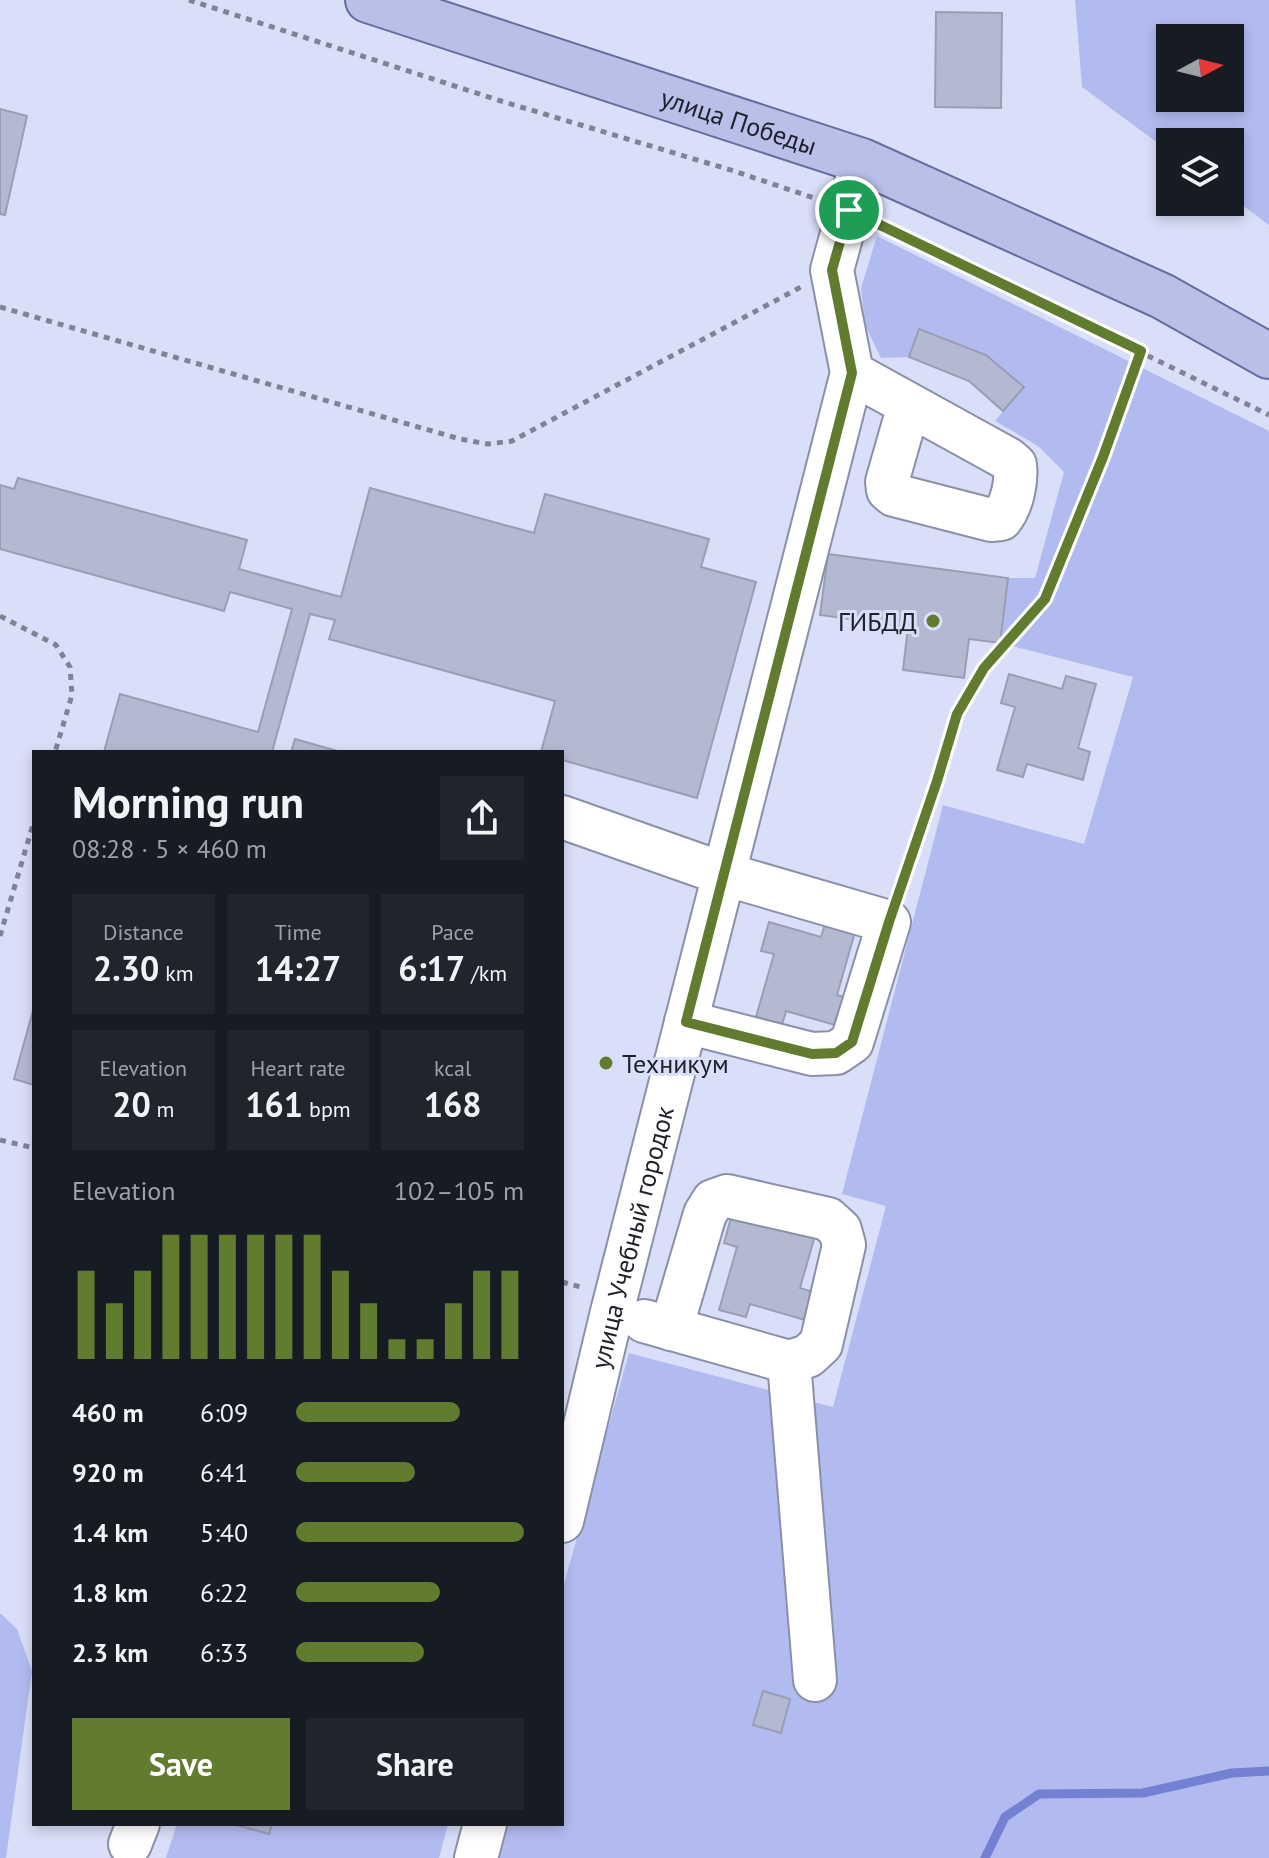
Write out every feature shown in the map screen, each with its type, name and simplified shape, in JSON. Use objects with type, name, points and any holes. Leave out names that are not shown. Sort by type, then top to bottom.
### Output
[{"type":"main road","name":"улица Победы","points":[[368,0],[862,161],[1162,296],[1269,356]]},
{"type":"lane","name":"улица Учебный городок","points":[[564,1505],[572,1441],[612,1312],[852,373],[832,270],[862,161]]},
{"type":"lane","points":[[852,373],[909,405]]},
{"type":"lane","points":[[564,818],[724,874],[889,922],[852,1042],[836,1053],[812,1054],[686,1022]]},
{"type":"lane","points":[[612,1312],[671,1329],[789,1362],[808,1356],[821,1344],[844,1245],[840,1230],[828,1219],[727,1196],[713,1201],[705,1214],[671,1329]]},
{"type":"lane","points":[[789,1362],[815,1680]]},
{"type":"lane","points":[[476,1858],[484,1826]]},
{"type":"path","points":[[189,0],[849,210],[1269,415]]},
{"type":"path","points":[[0,307],[460,439],[488,444],[512,441],[832,270]]},
{"type":"path","points":[[889,922],[957,714],[984,668],[1045,599],[1103,457],[1141,351]]},
{"type":"path","points":[[0,616],[56,645],[70,667],[72,695],[56,750]]},
{"type":"path","points":[[0,936],[32,828]]},
{"type":"path","points":[[0,1140],[32,1148]]},
{"type":"shaded area","points":[[1075,0],[1269,0],[1269,225],[1244,206],[1244,128],[1156,128],[1156,142],[1082,87]]},
{"type":"shaded area","points":[[877,236],[1269,431],[1269,1858],[487,1858],[496,1826],[564,1826],[564,1584],[629,1353],[833,1407],[886,1206],[842,1194],[943,805],[1084,844],[1133,677],[1000,643],[1008,578],[1035,578],[1064,472],[1038,446],[995,421],[1023,387],[986,355],[920,329],[909,357],[881,358],[865,325],[861,288]]},
{"type":"shaded area","points":[[0,1613],[17,1629],[32,1671],[6,1858],[0,1858]]},
{"type":"shaded area","points":[[176,1826],[240,1826],[269,1834],[271,1826],[447,1826],[439,1858],[166,1858]]},
{"type":"building","points":[[936,12],[1002,13],[1001,108],[935,107]]},
{"type":"building","points":[[0,109],[27,116],[5,215],[0,214]]},
{"type":"building","points":[[919,329],[986,355],[1024,387],[1003,411],[969,381],[909,357]]},
{"type":"building","points":[[18,478],[247,540],[239,569],[341,597],[370,488],[534,533],[545,494],[709,539],[701,567],[756,582],[697,798],[564,761],[564,750],[542,750],[555,701],[329,639],[335,620],[310,614],[273,750],[105,750],[120,694],[258,732],[292,609],[230,592],[224,611],[0,549],[0,485],[14,489]]},
{"type":"building","name":"ГИБДД","points":[[828,554],[1008,578],[1000,643],[969,639],[964,678],[903,670],[908,627],[820,615]]},
{"type":"building","points":[[1009,674],[1062,689],[1066,676],[1096,684],[1078,748],[1090,752],[1083,780],[1027,764],[1023,777],[997,770],[1015,707],[1001,703]]},
{"type":"building","points":[[295,739],[334,750],[292,750]]},
{"type":"building","points":[[769,922],[821,937],[825,924],[855,932],[837,995],[850,999],[842,1027],[786,1011],[782,1025],[756,1017],[774,954],[761,951]]},
{"type":"building","points":[[32,1014],[32,1084],[14,1079]]},
{"type":"building","points":[[732,1214],[818,1225],[800,1288],[813,1292],[805,1320],[750,1304],[746,1317],[719,1310],[737,1247],[724,1243]]},
{"type":"building","points":[[763,1691],[790,1699],[781,1733],[753,1725]]},
{"type":"building","points":[[240,1826],[271,1826],[269,1834]]},
{"type":"waterway","points":[[985,1858],[1005,1817],[1039,1794],[1143,1793],[1232,1773],[1269,1771]]},
{"type":"place","name":"ГИБДД","points":[[933,621]]},
{"type":"place","name":"Техникум","points":[[606,1063]]},
{"type":"route","points":[[849,210],[1141,351],[1103,457],[1045,599],[984,668],[957,714],[852,1042],[836,1053],[812,1054],[686,1022],[852,373],[832,270],[849,210]]}]
